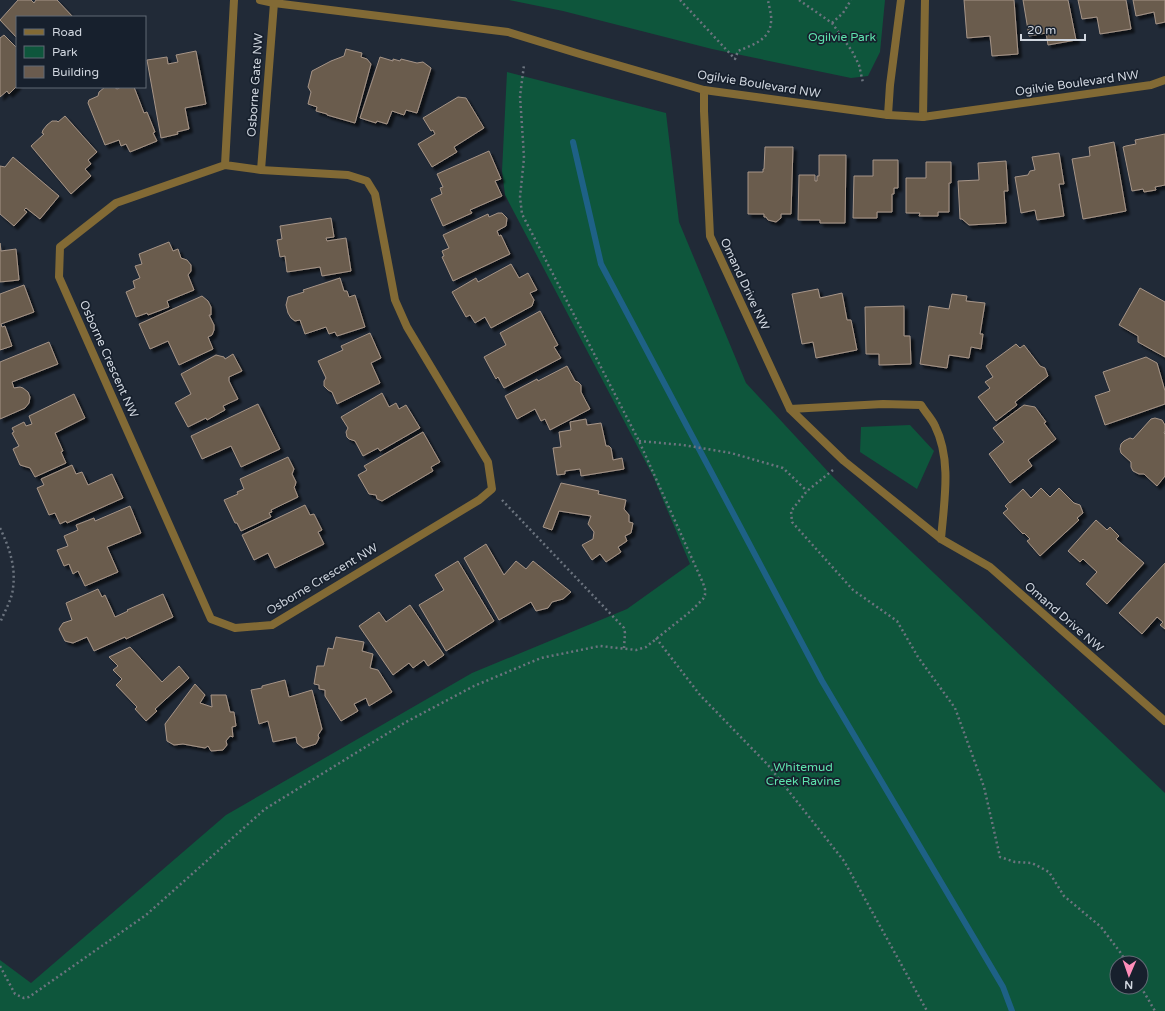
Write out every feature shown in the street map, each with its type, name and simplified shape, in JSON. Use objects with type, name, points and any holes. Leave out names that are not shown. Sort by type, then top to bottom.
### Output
[{"type":"street","name":"Osborne Gate NW","points":[[226,165],[234,0]]},
{"type":"street","name":"Ogilvie Boulevard NW","points":[[260,0],[508,32],[704,90],[888,115],[923,116],[1151,85],[1165,80]]},
{"type":"street","points":[[888,115],[890,85],[901,0]]},
{"type":"street","points":[[923,116],[925,0]]},
{"type":"street","name":"Osborne Gate NW","points":[[261,170],[274,3]]},
{"type":"street","name":"Omand Drive NW","points":[[704,90],[710,236],[790,409],[844,461],[941,539],[990,567],[1165,722]]},
{"type":"street","name":"Osborne Crescent NW","points":[[226,165],[261,170],[348,175],[367,181],[375,194],[395,300],[407,327],[488,462],[492,489],[479,500],[272,625],[235,628],[211,619],[59,278],[60,247],[116,203],[226,165]]},
{"type":"street","points":[[790,409],[883,404],[921,406],[935,425],[945,456],[941,539]]},
{"type":"path","points":[[680,0],[735,59],[738,51],[758,43],[767,35],[771,22],[768,0]]},
{"type":"path","points":[[799,0],[832,23],[852,51],[859,65],[863,83]]},
{"type":"path","points":[[832,23],[843,13],[850,4],[851,0]]},
{"type":"path","points":[[0,966],[15,994],[24,998],[29,997],[146,915],[265,809],[406,722],[474,686],[541,658],[600,646],[636,650],[646,647],[698,604],[706,595],[705,589],[639,441],[522,214],[520,198],[524,141],[520,96],[524,65]]},
{"type":"path","points":[[639,441],[683,445],[731,454],[783,468],[807,491]]},
{"type":"path","points":[[844,461],[807,491],[791,511],[792,522],[853,590],[897,621],[918,657],[955,708],[984,787],[1000,857],[1015,862],[1032,863],[1049,872],[1064,896],[1101,927],[1122,955]]},
{"type":"path","points":[[492,489],[624,628],[626,633],[624,648]]},
{"type":"path","points":[[0,528],[10,549],[14,572],[13,590],[0,623]]},
{"type":"path","points":[[656,638],[700,695],[768,765],[844,862],[927,1011]]},
{"type":"path","points":[[1146,995],[1155,1011]]},
{"type":"green space","name":"Ogilvie Park","points":[[509,0],[885,0],[880,52],[868,76],[851,78],[712,49],[563,11]]},
{"type":"green space","name":"Whitemud Creek Ravine","points":[[507,72],[666,113],[679,222],[746,383],[833,477],[1165,793],[1165,1011],[0,1011],[0,960],[31,983],[226,815],[472,673],[627,609],[690,564],[653,476],[505,195],[502,171]]},
{"type":"green space","points":[[910,425],[934,451],[917,489],[860,452],[861,427]]},
{"type":"building","points":[[18,0],[31,0],[34,3],[36,0],[57,0],[72,16],[16,16],[16,37],[0,20]]},
{"type":"building","points":[[964,0],[1014,0],[1018,54],[992,56],[990,36],[967,38]]},
{"type":"building","points":[[1023,0],[1068,0],[1076,40],[1048,45],[1046,33],[1029,36]]},
{"type":"building","points":[[1078,0],[1126,0],[1131,29],[1100,34],[1097,17],[1082,19]]},
{"type":"building","points":[[1133,0],[1165,0],[1165,22],[1156,24],[1154,12],[1136,16]]},
{"type":"building","points":[[4,35],[16,47],[16,87],[9,94],[7,91],[0,97],[0,38]]},
{"type":"building","points":[[346,49],[362,53],[361,57],[367,59],[371,64],[355,123],[316,111],[317,107],[308,104],[311,92],[308,87],[312,71],[344,56]]},
{"type":"building","points":[[196,51],[206,104],[185,108],[189,129],[177,132],[178,134],[161,138],[147,60],[167,57],[168,64],[178,62],[176,55]]},
{"type":"building","points":[[380,57],[393,61],[393,59],[400,61],[401,59],[417,63],[423,62],[431,68],[417,113],[406,110],[404,115],[392,111],[387,124],[377,121],[376,123],[360,118]]},
{"type":"building","points":[[104,88],[134,88],[144,113],[147,112],[157,141],[130,152],[126,144],[121,146],[119,140],[105,145],[88,103],[89,100],[98,96],[99,92]]},
{"type":"building","points":[[458,97],[466,98],[484,128],[454,147],[457,152],[432,167],[418,144],[435,134],[433,130],[431,131],[423,118]]},
{"type":"building","points":[[65,116],[97,152],[88,160],[91,164],[85,169],[91,176],[71,194],[31,146],[44,134],[42,133],[43,130],[47,125],[52,121],[58,122]]},
{"type":"building","points":[[1165,134],[1165,185],[1155,187],[1156,190],[1144,192],[1143,189],[1132,191],[1123,147],[1136,144],[1135,140]]},
{"type":"building","points":[[1114,142],[1126,211],[1083,219],[1072,159],[1090,156],[1089,147]]},
{"type":"building","points":[[765,147],[793,147],[791,214],[781,214],[781,218],[776,222],[768,220],[764,217],[764,214],[748,214],[748,172],[763,172]]},
{"type":"building","points":[[489,151],[501,179],[495,181],[502,196],[470,210],[472,213],[443,226],[431,199],[442,194],[440,188],[443,187],[437,174]]},
{"type":"building","points":[[1059,153],[1064,184],[1059,184],[1064,216],[1037,220],[1035,210],[1021,213],[1015,177],[1028,175],[1030,171],[1035,170],[1032,157]]},
{"type":"building","points":[[819,155],[846,155],[845,223],[820,223],[820,220],[798,220],[799,175],[815,175],[815,181],[817,181],[817,176],[819,176]]},
{"type":"building","points":[[13,157],[59,196],[40,219],[26,208],[24,210],[27,212],[14,226],[0,214],[0,166],[5,167]]},
{"type":"building","points":[[873,160],[898,160],[898,188],[894,188],[894,194],[892,194],[892,212],[877,212],[877,218],[853,218],[854,176],[873,176]]},
{"type":"building","points":[[1006,161],[1008,191],[1004,191],[1006,223],[969,225],[960,219],[958,181],[979,180],[978,163]]},
{"type":"building","points":[[926,162],[951,162],[949,212],[938,212],[938,216],[919,216],[920,213],[906,213],[906,178],[926,178]]},
{"type":"building","points":[[502,213],[507,218],[506,226],[497,231],[499,236],[501,235],[510,254],[453,281],[442,257],[444,256],[442,251],[449,248],[443,235],[488,214],[489,217]]},
{"type":"building","points":[[331,218],[334,237],[326,238],[327,241],[346,238],[351,271],[322,276],[320,267],[287,272],[285,256],[280,257],[277,240],[282,239],[280,226]]},
{"type":"building","points":[[169,242],[173,251],[178,249],[181,258],[187,260],[191,265],[191,271],[188,275],[194,290],[167,301],[169,307],[148,315],[147,313],[136,317],[126,292],[135,288],[133,281],[140,278],[135,266],[142,264],[139,254]]},
{"type":"building","points":[[0,243],[1,251],[16,249],[19,280],[0,282]]},
{"type":"building","points":[[511,264],[519,278],[528,273],[537,290],[530,293],[534,300],[532,306],[491,328],[485,317],[475,323],[470,315],[466,317],[452,292],[476,278],[478,282]]},
{"type":"building","points":[[340,278],[344,291],[347,291],[349,297],[355,295],[365,327],[337,336],[335,332],[329,334],[326,327],[305,334],[300,320],[295,321],[288,313],[286,305],[288,297],[304,292],[303,290]]},
{"type":"building","points":[[24,285],[34,312],[1,324],[2,327],[5,326],[12,346],[0,350],[0,294]]},
{"type":"building","points":[[1140,288],[1165,302],[1165,357],[1138,342],[1138,336],[1119,325]]},
{"type":"building","points":[[818,289],[820,298],[842,293],[847,320],[851,320],[857,350],[816,358],[813,342],[802,344],[792,294]]},
{"type":"building","points":[[952,294],[967,296],[966,301],[985,303],[980,334],[983,334],[981,349],[971,347],[969,358],[949,355],[947,368],[920,364],[929,306],[949,309]]},
{"type":"building","points":[[202,296],[208,301],[211,307],[211,315],[209,315],[214,325],[214,330],[212,335],[208,337],[213,349],[179,365],[168,341],[150,349],[139,324]]},
{"type":"building","points":[[904,306],[904,336],[910,336],[911,364],[879,365],[879,354],[866,354],[865,307]]},
{"type":"building","points":[[540,311],[558,345],[554,347],[561,358],[504,388],[498,377],[496,379],[484,357],[506,345],[500,333]]},
{"type":"building","points":[[370,333],[381,358],[371,363],[380,383],[337,404],[332,392],[324,386],[324,381],[326,378],[318,361],[343,350],[341,346]]},
{"type":"building","points":[[49,342],[58,364],[12,382],[14,388],[20,387],[28,392],[30,397],[29,403],[25,408],[0,419],[0,362]]},
{"type":"building","points":[[1016,344],[1020,348],[1024,345],[1040,366],[1045,368],[1048,376],[1015,402],[1017,405],[996,421],[978,397],[990,388],[985,382],[993,377],[986,366]]},
{"type":"building","points":[[233,354],[242,371],[229,377],[229,381],[238,399],[223,406],[225,410],[207,420],[206,418],[188,427],[175,403],[191,394],[181,374],[216,355],[224,357],[225,359]]},
{"type":"building","points":[[1146,357],[1157,363],[1165,391],[1165,404],[1105,425],[1095,396],[1110,391],[1103,372]]},
{"type":"building","points":[[567,366],[575,381],[581,385],[581,392],[590,409],[550,430],[545,419],[541,421],[535,409],[517,419],[505,396],[537,379],[538,381]]},
{"type":"building","points":[[382,393],[389,407],[396,403],[399,409],[406,405],[420,428],[380,451],[378,448],[363,456],[355,441],[347,437],[346,432],[348,428],[341,417]]},
{"type":"building","points":[[74,394],[85,418],[55,433],[63,451],[61,452],[66,463],[35,477],[30,468],[20,465],[13,449],[19,446],[12,433],[14,432],[12,428],[24,422],[26,426],[32,424],[29,416]]},
{"type":"building","points":[[258,404],[280,449],[241,467],[231,446],[202,459],[191,436]]},
{"type":"building","points":[[1024,405],[1035,407],[1046,422],[1044,423],[1056,439],[1028,460],[1032,466],[1010,483],[989,454],[1004,442],[993,428]]},
{"type":"building","points":[[1155,418],[1162,420],[1165,425],[1165,476],[1157,486],[1144,474],[1139,474],[1133,471],[1131,462],[1121,453],[1120,449],[1121,444],[1124,441],[1130,438],[1133,439],[1151,419]]},
{"type":"building","points":[[586,419],[587,425],[601,423],[606,446],[611,448],[613,460],[622,458],[624,469],[581,476],[580,469],[565,471],[565,474],[557,475],[553,448],[561,447],[559,432],[571,430],[570,422]]},
{"type":"building","points":[[423,432],[440,462],[431,467],[433,471],[382,501],[377,499],[376,495],[369,494],[358,475],[367,470],[364,466]]},
{"type":"building","points":[[288,457],[294,469],[292,474],[296,482],[294,487],[298,497],[271,510],[272,512],[269,513],[271,517],[241,531],[237,523],[235,523],[224,500],[238,494],[237,492],[244,489],[240,479]]},
{"type":"building","points":[[72,465],[76,474],[82,472],[88,485],[112,474],[123,498],[67,523],[66,521],[60,524],[55,513],[49,515],[37,488],[44,485],[41,479]]},
{"type":"building","points":[[561,483],[599,491],[598,494],[626,500],[624,509],[629,515],[629,522],[633,523],[631,533],[625,536],[627,541],[618,547],[621,552],[606,562],[600,554],[592,560],[582,545],[593,539],[594,532],[588,524],[591,516],[559,511],[552,530],[543,527]]},
{"type":"building","points":[[1041,488],[1050,497],[1059,488],[1074,503],[1080,505],[1083,513],[1077,518],[1079,520],[1040,556],[1027,541],[1030,539],[1024,533],[1023,534],[1003,513],[1008,509],[1005,506],[1023,489],[1031,498]]},
{"type":"building","points":[[305,505],[310,515],[314,514],[322,530],[318,532],[324,544],[275,568],[268,553],[254,560],[242,535]]},
{"type":"building","points":[[130,506],[141,533],[107,547],[118,572],[85,586],[78,571],[73,574],[69,564],[64,566],[57,550],[68,546],[64,536],[78,530],[76,525],[94,518],[95,521]]},
{"type":"building","points":[[1096,520],[1107,530],[1110,527],[1119,536],[1116,539],[1144,563],[1107,604],[1086,584],[1097,572],[1083,559],[1080,562],[1068,551]]},
{"type":"building","points":[[486,544],[504,575],[516,561],[526,569],[533,561],[571,592],[563,599],[552,602],[548,608],[536,611],[531,602],[499,620],[464,558]]},
{"type":"building","points":[[458,561],[494,621],[446,651],[419,605],[444,590],[435,575]]},
{"type":"building","points":[[1165,563],[1165,629],[1160,625],[1163,622],[1157,617],[1142,634],[1119,613]]},
{"type":"building","points":[[98,589],[102,597],[105,595],[115,617],[163,594],[173,617],[126,639],[125,637],[94,651],[87,637],[73,643],[65,641],[59,629],[63,623],[72,620],[66,603]]},
{"type":"building","points":[[410,605],[444,655],[428,666],[424,660],[413,668],[409,663],[393,675],[359,626],[379,612],[386,622]]},
{"type":"building","points":[[336,637],[364,642],[362,651],[373,654],[370,668],[378,670],[392,692],[369,706],[366,698],[354,704],[358,711],[341,721],[325,696],[325,690],[319,689],[319,685],[314,684],[317,666],[324,666],[328,648],[333,649]]},
{"type":"building","points":[[130,647],[162,682],[179,666],[189,678],[155,709],[157,711],[146,721],[135,709],[137,707],[116,685],[122,679],[113,670],[118,666],[109,657]]},
{"type":"building","points":[[285,680],[289,697],[312,690],[322,729],[318,735],[319,738],[316,744],[303,748],[297,743],[296,737],[273,742],[268,721],[259,724],[251,690]]},
{"type":"building","points":[[195,684],[205,695],[200,703],[212,707],[211,695],[226,695],[230,712],[234,712],[236,726],[232,727],[233,737],[230,736],[226,741],[227,745],[223,750],[211,751],[208,746],[205,748],[183,744],[174,745],[167,741],[165,724]]},
{"type":"waterway","points":[[573,142],[601,264],[822,681],[1003,987],[1012,1011]]}]
